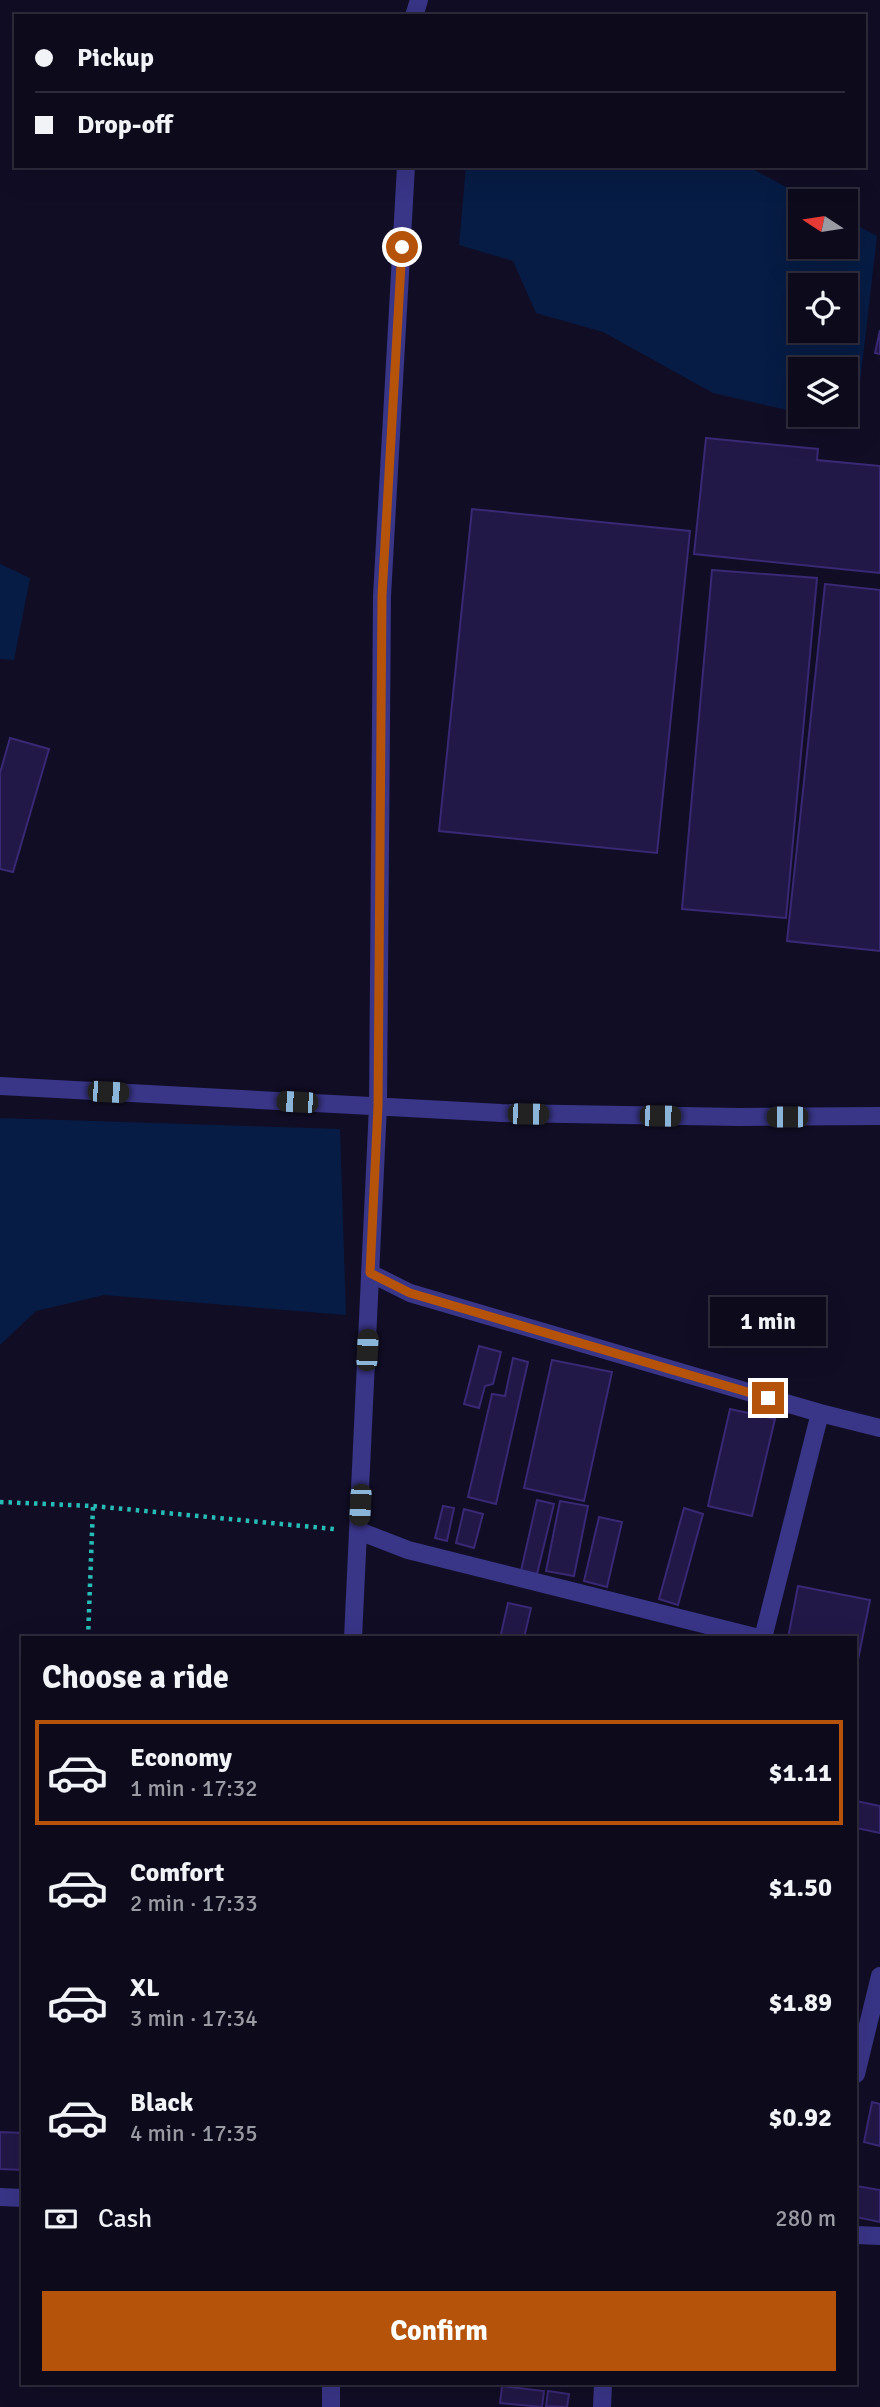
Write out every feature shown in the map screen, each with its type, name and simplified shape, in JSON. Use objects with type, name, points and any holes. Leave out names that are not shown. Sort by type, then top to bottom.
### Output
[{"type":"street","points":[[354,1636],[378,1106],[382,596],[406,168]]},
{"type":"street","points":[[0,1086],[514,1114],[880,1116]]},
{"type":"street","points":[[370,1273],[410,1293],[820,1413],[880,1427]]},
{"type":"street","points":[[762,1636],[820,1413]]},
{"type":"street","points":[[359,1531],[408,1550],[753,1636]]},
{"type":"street","points":[[857,2070],[880,1976]]},
{"type":"street","points":[[0,2197],[21,2198]]},
{"type":"street","points":[[857,2235],[880,2236]]},
{"type":"street","points":[[331,2385],[331,2407]]},
{"type":"street","points":[[602,2407],[603,2385]]},
{"type":"path","points":[[0,1502],[93,1506],[359,1531]]},
{"type":"path","points":[[88,1636],[93,1506]]},
{"type":"water","points":[[466,168],[751,168],[790,189],[788,259],[858,259],[858,226],[877,236],[858,400],[858,357],[788,357],[788,410],[713,393],[603,332],[536,313],[513,261],[459,245]]},
{"type":"water","points":[[0,564],[30,578],[14,660],[0,659]]},
{"type":"water","points":[[0,1118],[340,1129],[346,1315],[104,1295],[36,1311],[0,1345]]},
{"type":"building","points":[[880,330],[880,354],[875,353]]},
{"type":"building","points":[[706,438],[818,449],[817,460],[880,466],[880,573],[694,554]]},
{"type":"building","points":[[472,509],[690,531],[657,853],[439,831]]},
{"type":"building","points":[[712,570],[817,578],[786,918],[682,909]]},
{"type":"building","points":[[825,584],[880,590],[880,951],[787,941]]},
{"type":"building","points":[[10,738],[49,749],[13,872],[0,869],[0,773]]},
{"type":"building","points":[[479,1346],[501,1352],[493,1384],[485,1386],[479,1408],[464,1404]]},
{"type":"building","points":[[513,1358],[528,1362],[496,1504],[468,1497],[492,1394],[505,1396]]},
{"type":"building","points":[[552,1360],[612,1372],[584,1501],[524,1488]]},
{"type":"building","points":[[730,1409],[775,1419],[752,1516],[708,1506]]},
{"type":"building","points":[[537,1500],[554,1504],[537,1574],[521,1571]]},
{"type":"building","points":[[560,1501],[588,1506],[574,1576],[546,1571]]},
{"type":"building","points":[[443,1506],[454,1508],[447,1541],[435,1538]]},
{"type":"building","points":[[684,1508],[703,1514],[678,1605],[659,1599]]},
{"type":"building","points":[[464,1509],[483,1514],[474,1548],[456,1543]]},
{"type":"building","points":[[599,1517],[622,1522],[607,1587],[584,1581]]},
{"type":"building","points":[[798,1586],[870,1600],[857,1665],[857,1636],[788,1636]]},
{"type":"building","points":[[508,1603],[531,1608],[524,1636],[500,1636]]},
{"type":"building","points":[[857,1801],[880,1806],[880,1833],[857,1828]]},
{"type":"building","points":[[872,2102],[880,2104],[880,2146],[864,2142]]},
{"type":"building","points":[[0,2132],[21,2133],[21,2170],[0,2169]]},
{"type":"building","points":[[857,2186],[880,2190],[880,2222],[857,2217]]},
{"type":"building","points":[[502,2386],[544,2391],[542,2407],[500,2403]]},
{"type":"building","points":[[548,2391],[569,2394],[567,2407],[546,2406]]},
{"type":"route","points":[[402,247],[382,596],[378,1106],[370,1273],[410,1293],[768,1398]]}]
